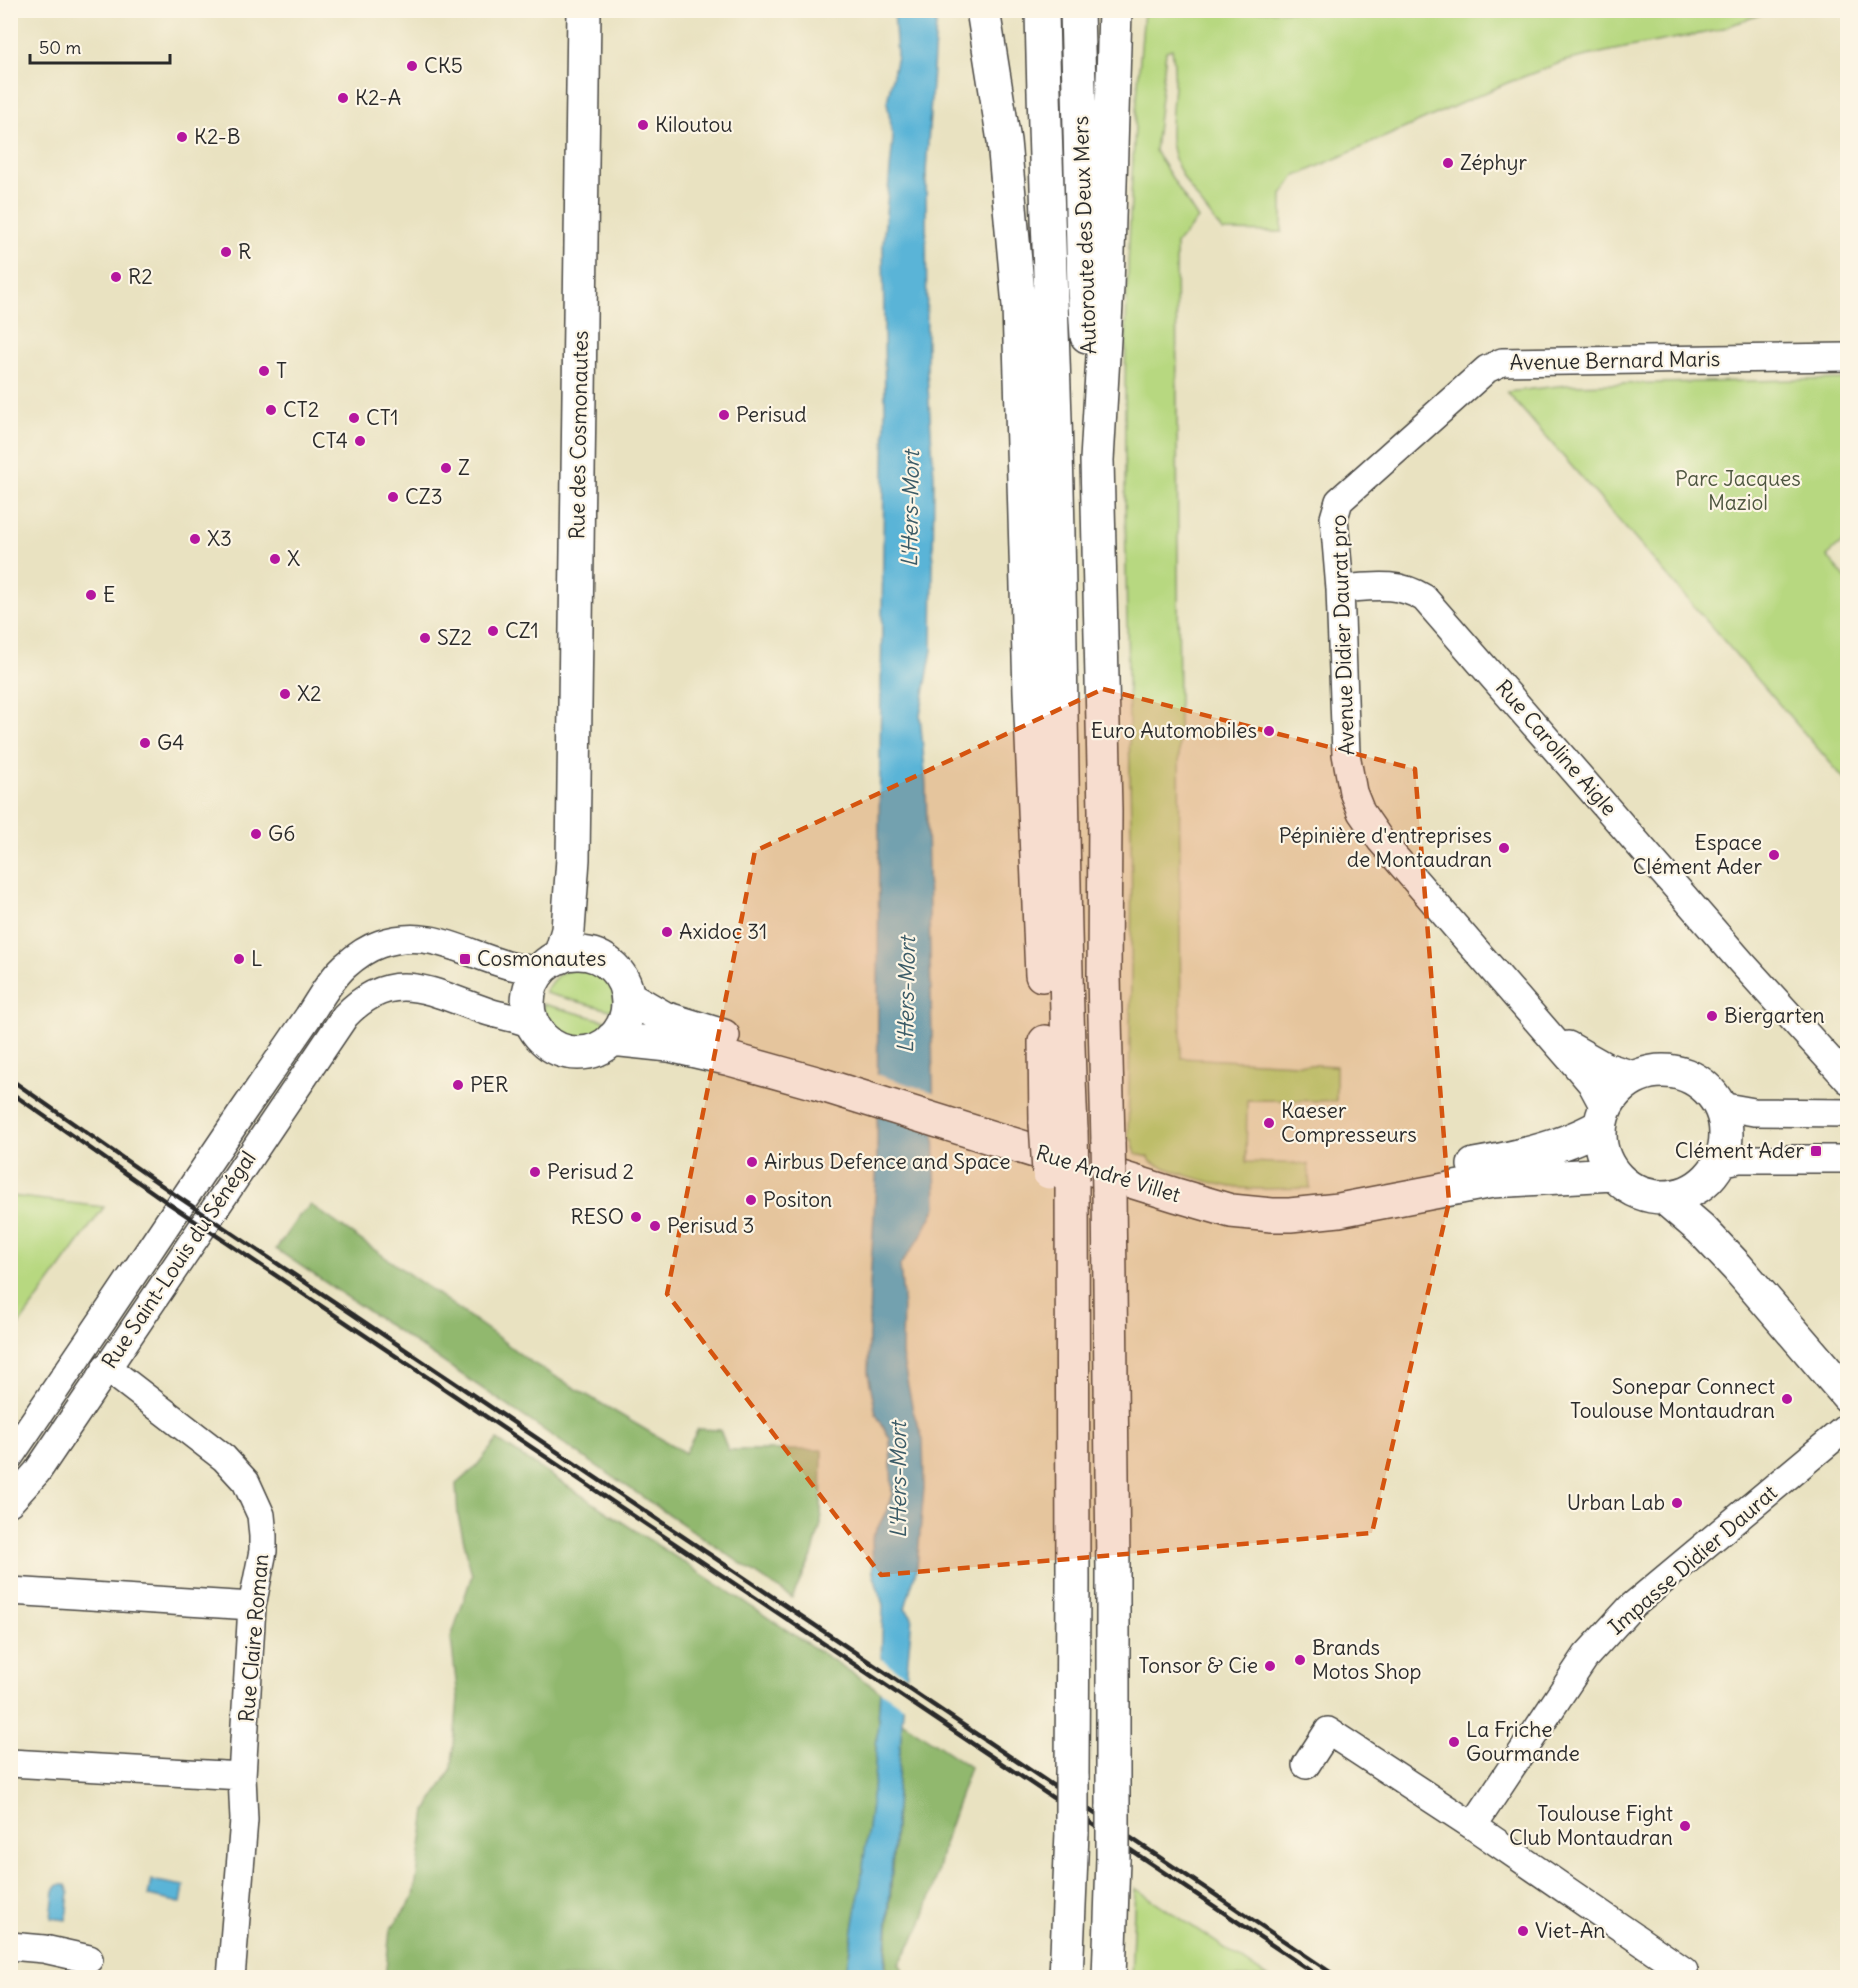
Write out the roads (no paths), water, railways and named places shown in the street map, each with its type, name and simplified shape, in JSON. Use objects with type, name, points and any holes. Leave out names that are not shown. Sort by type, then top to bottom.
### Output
[{"type":"main road","name":"Rue des Cosmonautes","points":[[551,963],[568,930],[573,859],[584,10]]},
{"type":"main road","points":[[983,10],[994,69],[1011,212],[1019,306],[1030,692],[1040,886],[1059,1126]]},
{"type":"main road","points":[[1042,10],[1057,512],[1064,930],[1059,1126],[1060,1176],[1073,1384],[1072,1778],[1066,1977]]},
{"type":"main road","name":"Autoroute des Deux Mers","points":[[1077,10],[1084,288],[1098,460]]},
{"type":"main road","points":[[1109,1977],[1113,1859],[1113,1570],[1098,460],[1107,286],[1115,10]]},
{"type":"main road","points":[[1112,136],[1131,10]]},
{"type":"main road","name":"Rue des Cosmonautes","points":[[573,859],[586,929],[594,949],[601,958]]},
{"type":"main road","points":[[574,953],[601,958],[619,974],[625,985],[628,998],[625,1021],[612,1039],[600,1047],[586,1052],[571,1052],[557,1048],[545,1040],[533,1025],[529,1010],[529,994],[534,980],[551,963],[574,953]]},
{"type":"main road","name":"Rue André Villet","points":[[628,998],[682,1024],[828,1077],[971,1122],[1231,1211],[1272,1215],[1309,1214],[1492,1181],[1613,1174]]},
{"type":"main road","name":"Rue André Villet","points":[[612,1039],[693,1050],[828,1077]]},
{"type":"main road","points":[[1720,1140],[1701,1185],[1678,1196],[1650,1197],[1636,1192],[1613,1174],[1602,1151],[1602,1118],[1618,1090],[1638,1076],[1651,1072],[1678,1072],[1703,1085],[1720,1140],[1708,1187],[1708,1206],[1737,1267]]},
{"type":"main road","name":"Rue André Villet","points":[[971,1122],[1217,1189],[1262,1196],[1290,1197],[1321,1194],[1496,1161],[1575,1138],[1602,1118]]},
{"type":"main road","points":[[1665,1198],[1701,1229],[1737,1267],[1848,1396]]},
{"type":"street","name":"Avenue Bernard Maris","points":[[1355,485],[1487,369],[1502,362],[1848,357]]},
{"type":"street","name":"Avenue Didier Daurat pro","points":[[1355,485],[1339,501],[1334,518],[1340,589],[1346,754],[1353,792],[1371,828],[1538,1022]]},
{"type":"street","name":"Rue Caroline Aigle","points":[[1340,589],[1400,587],[1424,598],[1741,962],[1834,1064],[1843,1077],[1833,1098],[1819,1112]]},
{"type":"street","name":"Rue Saint-Louis du Sénégal","points":[[10,1456],[345,966],[379,944],[397,939],[429,939],[531,969],[551,963]]},
{"type":"street","name":"Rue Saint-Louis du Sénégal","points":[[10,1502],[37,1472],[345,1016],[358,1002],[370,994],[385,989],[400,986],[416,987],[434,991],[490,1012],[521,1019],[533,1025]]},
{"type":"street","points":[[1538,1022],[1580,1053],[1605,1066],[1638,1076]]},
{"type":"street","points":[[1538,1022],[1591,1083],[1602,1118]]},
{"type":"street","points":[[1848,1113],[1754,1112],[1720,1140],[1739,1159],[1848,1159]]},
{"type":"street","name":"Rue Claire Roman","points":[[106,1367],[224,1458],[246,1482],[261,1515],[263,1551],[252,1606],[242,1776],[244,1820],[231,1977]]},
{"type":"street","name":"Impasse Didier Daurat","points":[[1473,1826],[1586,1656],[1631,1608],[1848,1426]]},
{"type":"street","points":[[10,1591],[252,1606]]},
{"type":"street","points":[[1306,1766],[1328,1731],[1473,1826],[1684,1971]]},
{"type":"street","points":[[10,1763],[242,1776]]},
{"type":"street","points":[[10,1946],[44,1949],[89,1959]]},
{"type":"water","name":"L'Hers-Mort","points":[[937,10],[926,172],[927,372],[934,476],[932,650],[920,715],[926,785],[936,1207],[920,1238],[900,1265],[903,1298],[902,1355],[913,1411],[923,1439],[924,1488],[917,1567],[905,1608],[912,1617],[902,1721],[884,1977],[845,1978],[861,1882],[874,1781],[880,1691],[883,1605],[873,1573],[872,1538],[887,1510],[892,1494],[890,1439],[876,1414],[868,1373],[877,1162],[885,407],[883,245],[893,138],[887,102],[897,56],[894,11]]},
{"type":"water","points":[[151,1880],[184,1886],[181,1903],[148,1896]]},
{"type":"water","points":[[58,1885],[66,1885],[69,1892],[66,1920],[51,1918],[54,1891]]},
{"type":"railway","points":[[10,1079],[174,1194],[1339,1978]]},
{"type":"railway","points":[[10,1092],[168,1203],[1321,1978]]},
{"type":"place","name":"CK5","points":[[412,66]]},
{"type":"place","name":"K2-A","points":[[343,98]]},
{"type":"place","name":"Kiloutou","points":[[643,125]]},
{"type":"place","name":"K2-B","points":[[182,137]]},
{"type":"place","name":"Zéphyr","points":[[1448,163]]},
{"type":"place","name":"R","points":[[226,252]]},
{"type":"place","name":"R2","points":[[116,277]]},
{"type":"place","name":"T","points":[[264,371]]},
{"type":"place","name":"CT2","points":[[271,410]]},
{"type":"place","name":"Perisud","points":[[724,415]]},
{"type":"place","name":"CT1","points":[[354,418]]},
{"type":"place","name":"CT4","points":[[360,441]]},
{"type":"place","name":"Z","points":[[446,468]]},
{"type":"place","name":"CZ3","points":[[393,497]]},
{"type":"place","name":"X3","points":[[195,539]]},
{"type":"place","name":"X","points":[[275,559]]},
{"type":"place","name":"E","points":[[91,595]]},
{"type":"place","name":"CZ1","points":[[493,631]]},
{"type":"place","name":"SZ2","points":[[425,638]]},
{"type":"place","name":"X2","points":[[285,694]]},
{"type":"place","name":"Euro Automobiles","points":[[1269,731]]},
{"type":"place","name":"G4","points":[[145,743]]},
{"type":"place","name":"G6","points":[[256,834]]},
{"type":"place","name":"Pépinière d'entreprises de Montaudran","points":[[1504,848]]},
{"type":"place","name":"Espace Clément Ader","points":[[1774,855]]},
{"type":"place","name":"Axidoc 31","points":[[667,932]]},
{"type":"place","name":"L","points":[[239,959]]},
{"type":"place","name":"Cosmonautes","points":[[465,959]]},
{"type":"place","name":"Biergarten","points":[[1712,1016]]},
{"type":"place","name":"PER","points":[[458,1085]]},
{"type":"place","name":"Kaeser Compresseurs","points":[[1269,1123]]},
{"type":"place","name":"Clément Ader","points":[[1816,1151]]},
{"type":"place","name":"Airbus Defence and Space","points":[[752,1162]]},
{"type":"place","name":"Perisud 2","points":[[535,1172]]},
{"type":"place","name":"Positon","points":[[751,1200]]},
{"type":"place","name":"RESO","points":[[636,1217]]},
{"type":"place","name":"Perisud 3","points":[[655,1226]]},
{"type":"place","name":"Sonepar Connect Toulouse Montaudran","points":[[1787,1399]]},
{"type":"place","name":"Urban Lab","points":[[1677,1503]]},
{"type":"place","name":"Brands Motos Shop","points":[[1300,1660]]},
{"type":"place","name":"Tonsor & Cie","points":[[1270,1666]]},
{"type":"place","name":"La Friche Gourmande","points":[[1454,1742]]},
{"type":"place","name":"Toulouse Fight Club Montaudran","points":[[1685,1826]]},
{"type":"place","name":"Viet-An","points":[[1523,1931]]},
{"type":"park label","name":"Parc Jacques Maziol","points":[[1738,491]]}]
